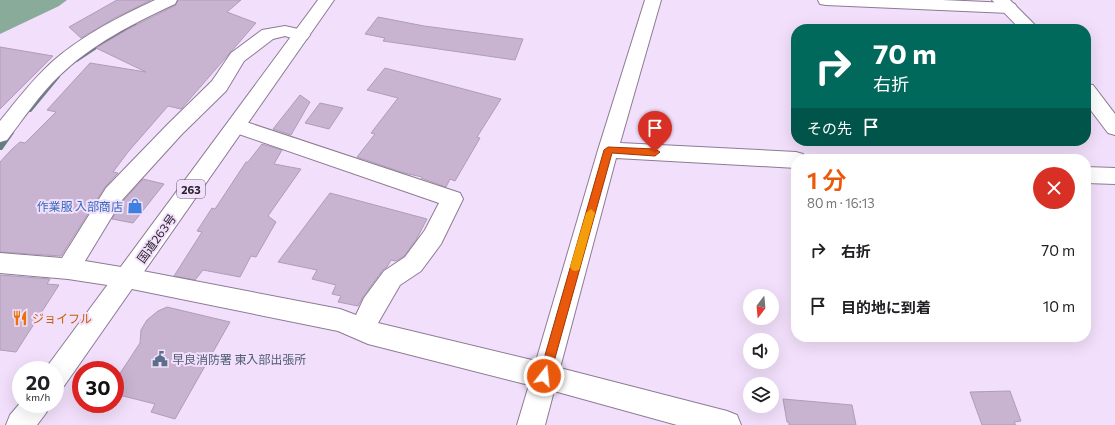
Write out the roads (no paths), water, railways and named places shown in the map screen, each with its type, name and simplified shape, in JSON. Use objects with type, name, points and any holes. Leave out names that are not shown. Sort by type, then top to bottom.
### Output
[{"type":"main road","points":[[0,135],[42,82],[71,56],[103,35],[169,0]]},
{"type":"main road","name":"国道263号","points":[[64,365],[237,126],[326,0]]},
{"type":"main road","points":[[530,425],[608,150],[653,0]]},
{"type":"main road","points":[[826,0],[1004,4],[1025,24]]},
{"type":"main road","points":[[68,269],[114,194],[175,129],[219,86],[237,57],[268,34],[285,31],[301,35]]},
{"type":"main road","points":[[1091,97],[1115,128]]},
{"type":"main road","points":[[237,126],[452,198],[433,237],[413,264],[392,278],[373,306],[362,329]]},
{"type":"main road","points":[[608,150],[791,160]]},
{"type":"main road","points":[[1091,175],[1115,176]]},
{"type":"main road","points":[[0,263],[68,269],[127,278],[340,320],[362,329],[727,425]]},
{"type":"main road","points":[[20,425],[29,413]]},
{"type":"waterway","points":[[75,61],[134,24]]},
{"type":"waterway","points":[[29,110],[58,76]]},
{"type":"waterway","points":[[0,148],[11,133]]},
{"type":"place","name":"作業服 入部商店","points":[[135,206]]},
{"type":"place","name":"ジョイフル","points":[[20,318]]},
{"type":"place","name":"早良消防署 東入部出張所","points":[[160,359]]}]
